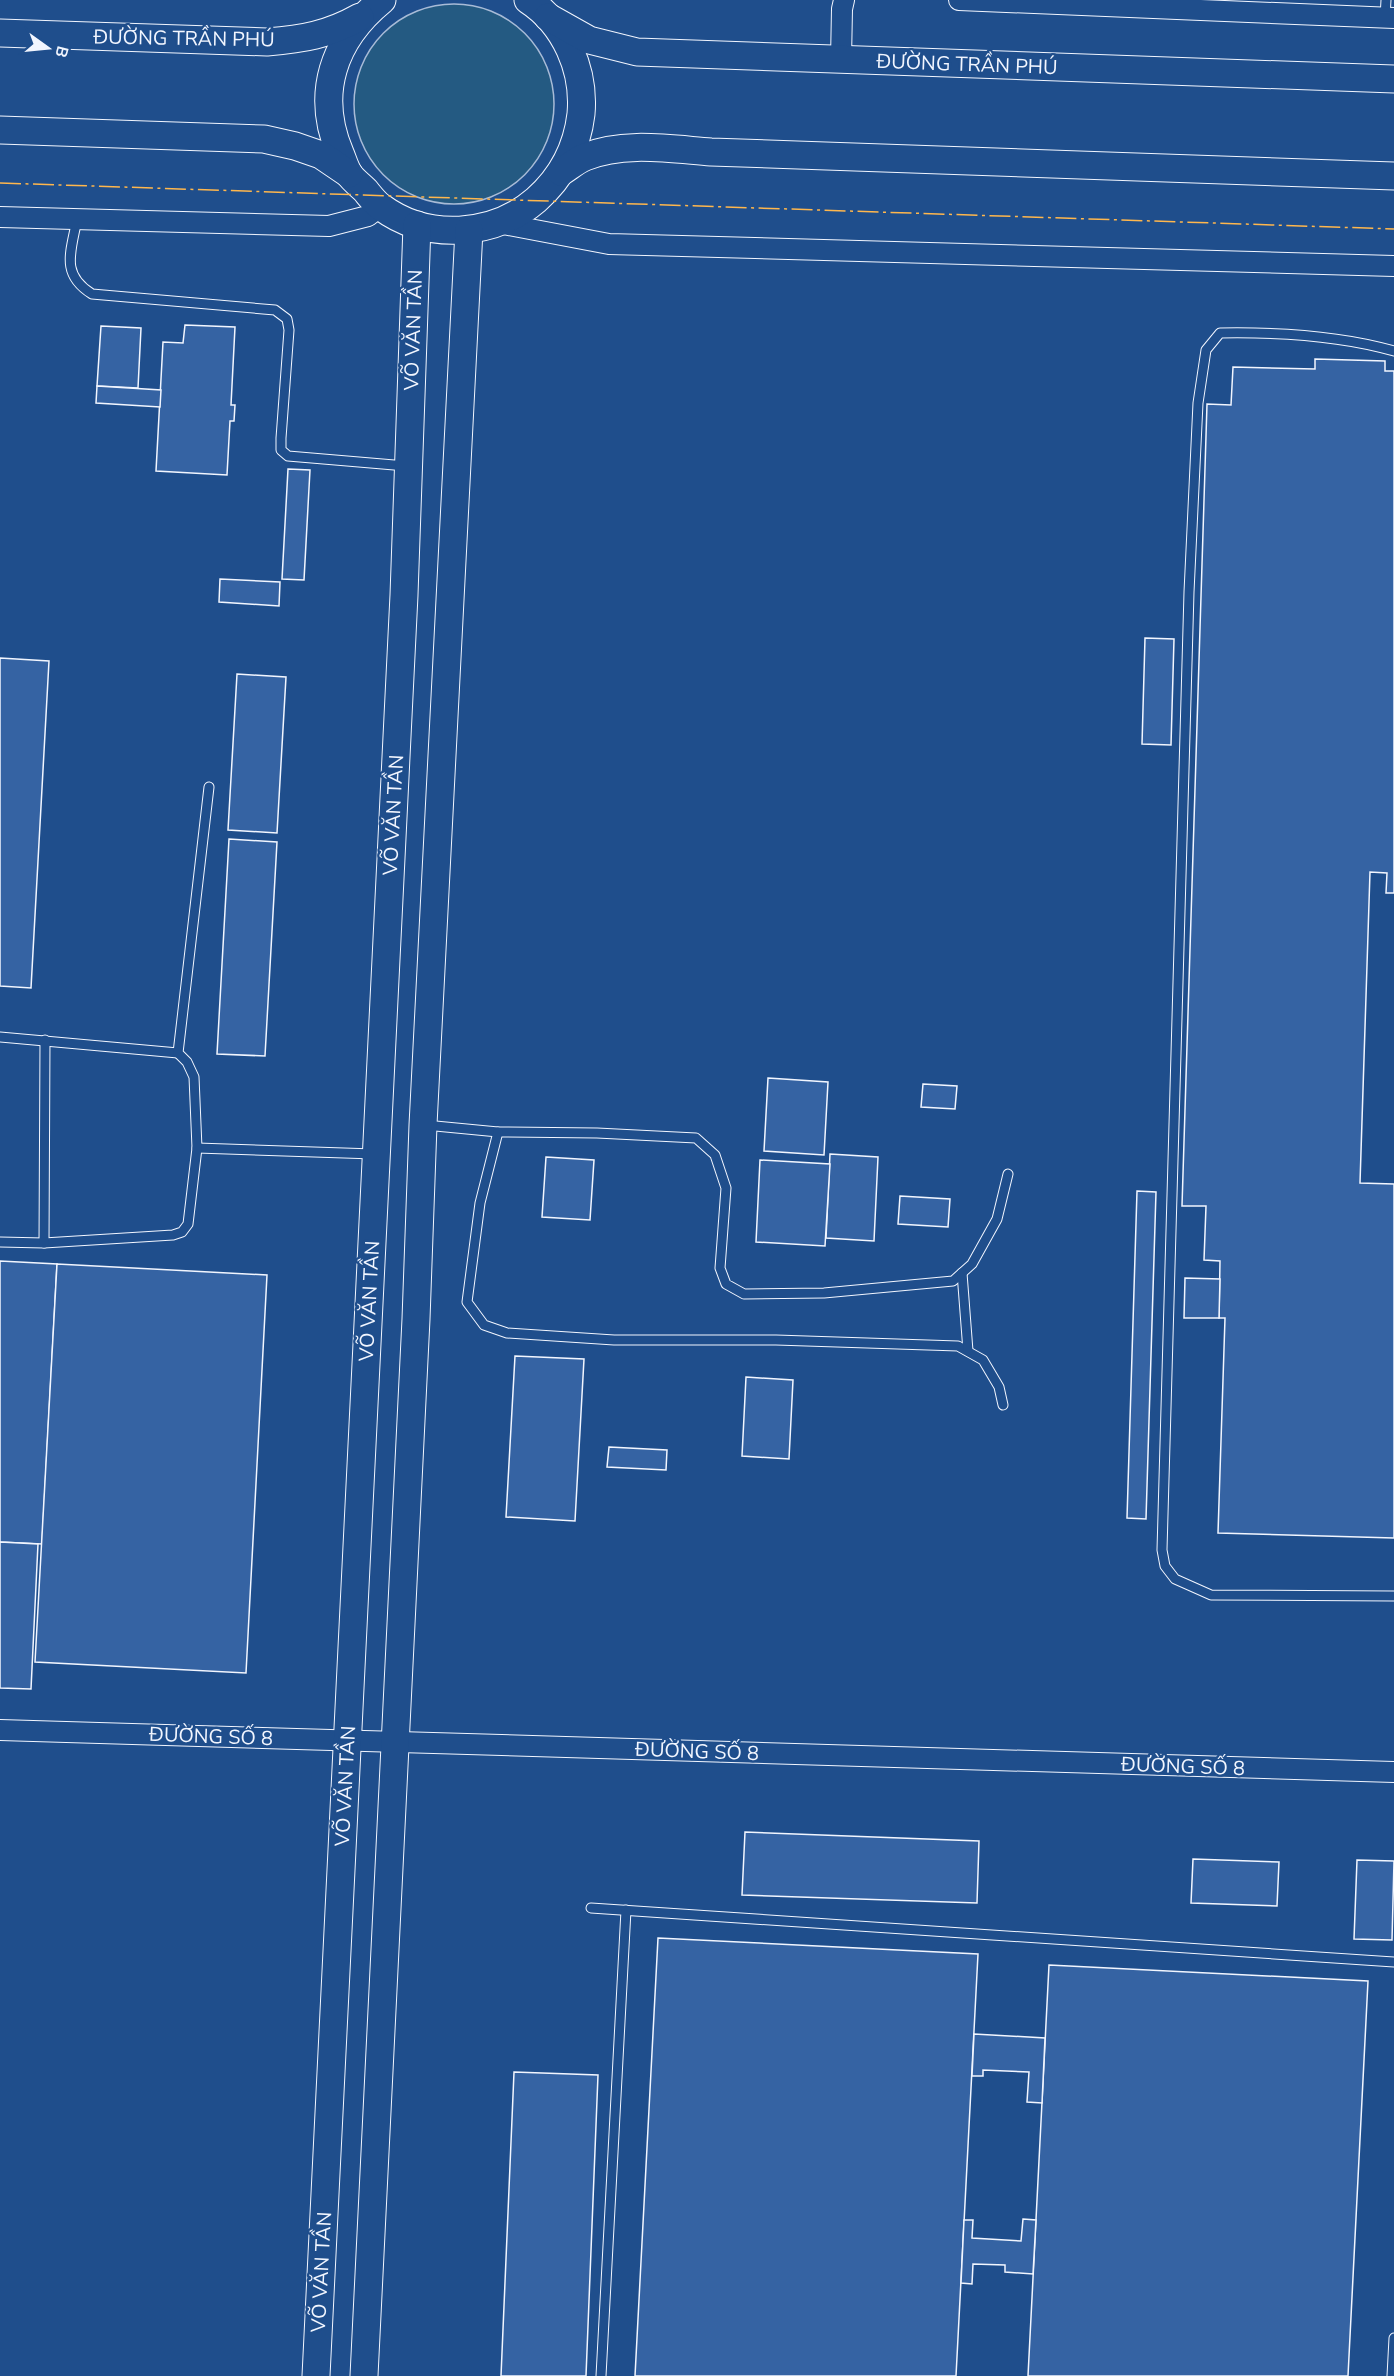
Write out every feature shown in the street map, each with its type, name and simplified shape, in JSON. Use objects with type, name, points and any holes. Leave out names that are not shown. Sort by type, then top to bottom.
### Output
[{"type":"street","points":[[841,59],[844,0]]},
{"type":"street","points":[[959,0],[1388,12]]},
{"type":"street","points":[[349,174],[332,132],[328,101],[333,69],[345,40],[373,8]]},
{"type":"street","name":"ĐƯỜNG TRẦN PHÚ","points":[[0,33],[267,42],[306,39],[336,30],[373,8]]},
{"type":"street","points":[[0,130],[264,139],[321,155],[349,174],[380,207],[417,225],[443,230],[470,230],[498,223],[525,209],[549,189],[567,163],[579,132],[582,99],[577,66],[562,34],[538,9]]},
{"type":"street","name":"ĐƯỜNG TRẦN PHÚ","points":[[538,9],[589,40],[637,52],[1394,79]]},
{"type":"street","points":[[561,172],[585,157],[613,151],[650,148],[1394,176]]},
{"type":"street","points":[[0,217],[329,226],[368,216],[380,207]]},
{"type":"street","points":[[498,223],[609,244],[1394,266]]},
{"type":"street","name":"VÕ VĂN TẦN","points":[[316,2376],[377,1154],[409,466],[417,225]]},
{"type":"street","points":[[364,2376],[416,1319],[423,1125],[470,230]]},
{"type":"street","name":"ĐƯỜNG SỐ 8","points":[[0,1730],[1394,1772]]},
{"type":"lane","points":[[77,219],[71,251],[70,273],[79,286],[92,294],[275,310],[287,319],[289,330],[281,450],[288,456],[409,466]]},
{"type":"lane","points":[[1394,351],[1369,344],[1314,337],[1265,332],[1220,333],[1206,350],[1202,368],[1198,403],[1189,592],[1162,1550],[1165,1566],[1175,1579],[1211,1595],[1394,1596]]},
{"type":"lane","points":[[178,1053],[209,787]]},
{"type":"lane","points":[[0,1037],[178,1053],[187,1062],[194,1077],[197,1148],[188,1224],[182,1232],[173,1235],[44,1243],[0,1242]]},
{"type":"lane","points":[[44,1243],[45,1040]]},
{"type":"lane","points":[[423,1125],[498,1132],[597,1133],[696,1138],[714,1155],[726,1188],[720,1268],[726,1284],[744,1294],[824,1293],[953,1281],[972,1264],[997,1219],[1008,1174]]},
{"type":"lane","points":[[498,1132],[480,1203],[467,1302],[484,1325],[507,1333],[614,1340],[821,1341],[958,1346],[983,1360],[999,1387],[1003,1406]]},
{"type":"lane","points":[[197,1148],[377,1154]]},
{"type":"lane","points":[[962,1273],[968,1351]]},
{"type":"lane","points":[[591,1908],[1394,1962]]},
{"type":"lane","points":[[601,2376],[626,1910]]},
{"type":"lane","points":[[1392,2376],[1394,2338]]},
{"type":"shaded area","points":[[454,4],[473,6],[501,16],[531,41],[546,66],[552,85],[554,104],[552,123],[542,151],[517,181],[492,196],[473,202],[454,204],[435,202],[407,192],[377,167],[362,142],[356,123],[354,104],[356,85],[366,57],[391,27],[416,12],[435,6]]},
{"type":"building","points":[[185,325],[235,327],[231,405],[235,405],[234,421],[230,421],[227,475],[156,471],[163,342],[183,343]]},
{"type":"building","points":[[101,326],[141,328],[138,388],[97,386]]},
{"type":"building","points":[[1315,359],[1385,361],[1385,371],[1394,371],[1394,893],[1386,893],[1387,873],[1370,872],[1360,1183],[1394,1184],[1394,1538],[1218,1533],[1225,1318],[1219,1318],[1220,1261],[1204,1260],[1206,1206],[1182,1206],[1207,404],[1231,405],[1233,367],[1315,369]]},
{"type":"building","points":[[97,386],[161,390],[160,407],[96,403]]},
{"type":"building","points":[[288,469],[310,470],[304,580],[282,579]]},
{"type":"building","points":[[220,579],[280,582],[279,606],[219,602]]},
{"type":"building","points":[[1145,638],[1174,639],[1171,745],[1142,744]]},
{"type":"building","points":[[0,658],[49,661],[31,988],[0,986]]},
{"type":"building","points":[[237,674],[286,677],[277,833],[228,830]]},
{"type":"building","points":[[229,839],[277,842],[265,1056],[217,1054]]},
{"type":"building","points":[[768,1078],[828,1082],[824,1155],[764,1151]]},
{"type":"building","points":[[923,1084],[957,1086],[955,1109],[921,1107]]},
{"type":"building","points":[[830,1154],[878,1157],[874,1241],[826,1238]]},
{"type":"building","points":[[546,1157],[594,1160],[590,1220],[542,1217]]},
{"type":"building","points":[[760,1160],[830,1164],[825,1246],[756,1242]]},
{"type":"building","points":[[1137,1191],[1156,1192],[1146,1519],[1127,1518]]},
{"type":"building","points":[[900,1196],[950,1199],[948,1227],[898,1224]]},
{"type":"building","points":[[0,1261],[57,1264],[42,1544],[0,1542]]},
{"type":"building","points":[[57,1264],[267,1275],[246,1673],[35,1662]]},
{"type":"building","points":[[1185,1278],[1220,1279],[1219,1318],[1184,1318]]},
{"type":"building","points":[[515,1356],[584,1359],[575,1521],[506,1517]]},
{"type":"building","points":[[746,1377],[793,1380],[789,1459],[742,1456]]},
{"type":"building","points":[[609,1447],[667,1450],[666,1470],[607,1467]]},
{"type":"building","points":[[0,1542],[38,1544],[31,1689],[0,1688]]},
{"type":"building","points":[[745,1832],[979,1841],[977,1903],[742,1895]]},
{"type":"building","points":[[1193,1859],[1279,1862],[1277,1906],[1191,1903]]},
{"type":"building","points":[[1357,1860],[1394,1861],[1392,1940],[1354,1939]]},
{"type":"building","points":[[658,1938],[978,1954],[956,2376],[635,2376]]},
{"type":"building","points":[[1049,1965],[1368,1981],[1348,2376],[1028,2376]]},
{"type":"building","points":[[974,2034],[1045,2038],[1042,2103],[1027,2102],[1029,2072],[983,2070],[983,2076],[972,2076]]},
{"type":"building","points":[[514,2072],[598,2075],[586,2376],[501,2376]]},
{"type":"building","points":[[1023,2219],[1036,2220],[1033,2274],[1005,2272],[1005,2265],[973,2264],[972,2284],[961,2283],[964,2220],[973,2220],[972,2238],[1021,2241]]},
{"type":"power","points":[[0,183],[1394,229]]}]
